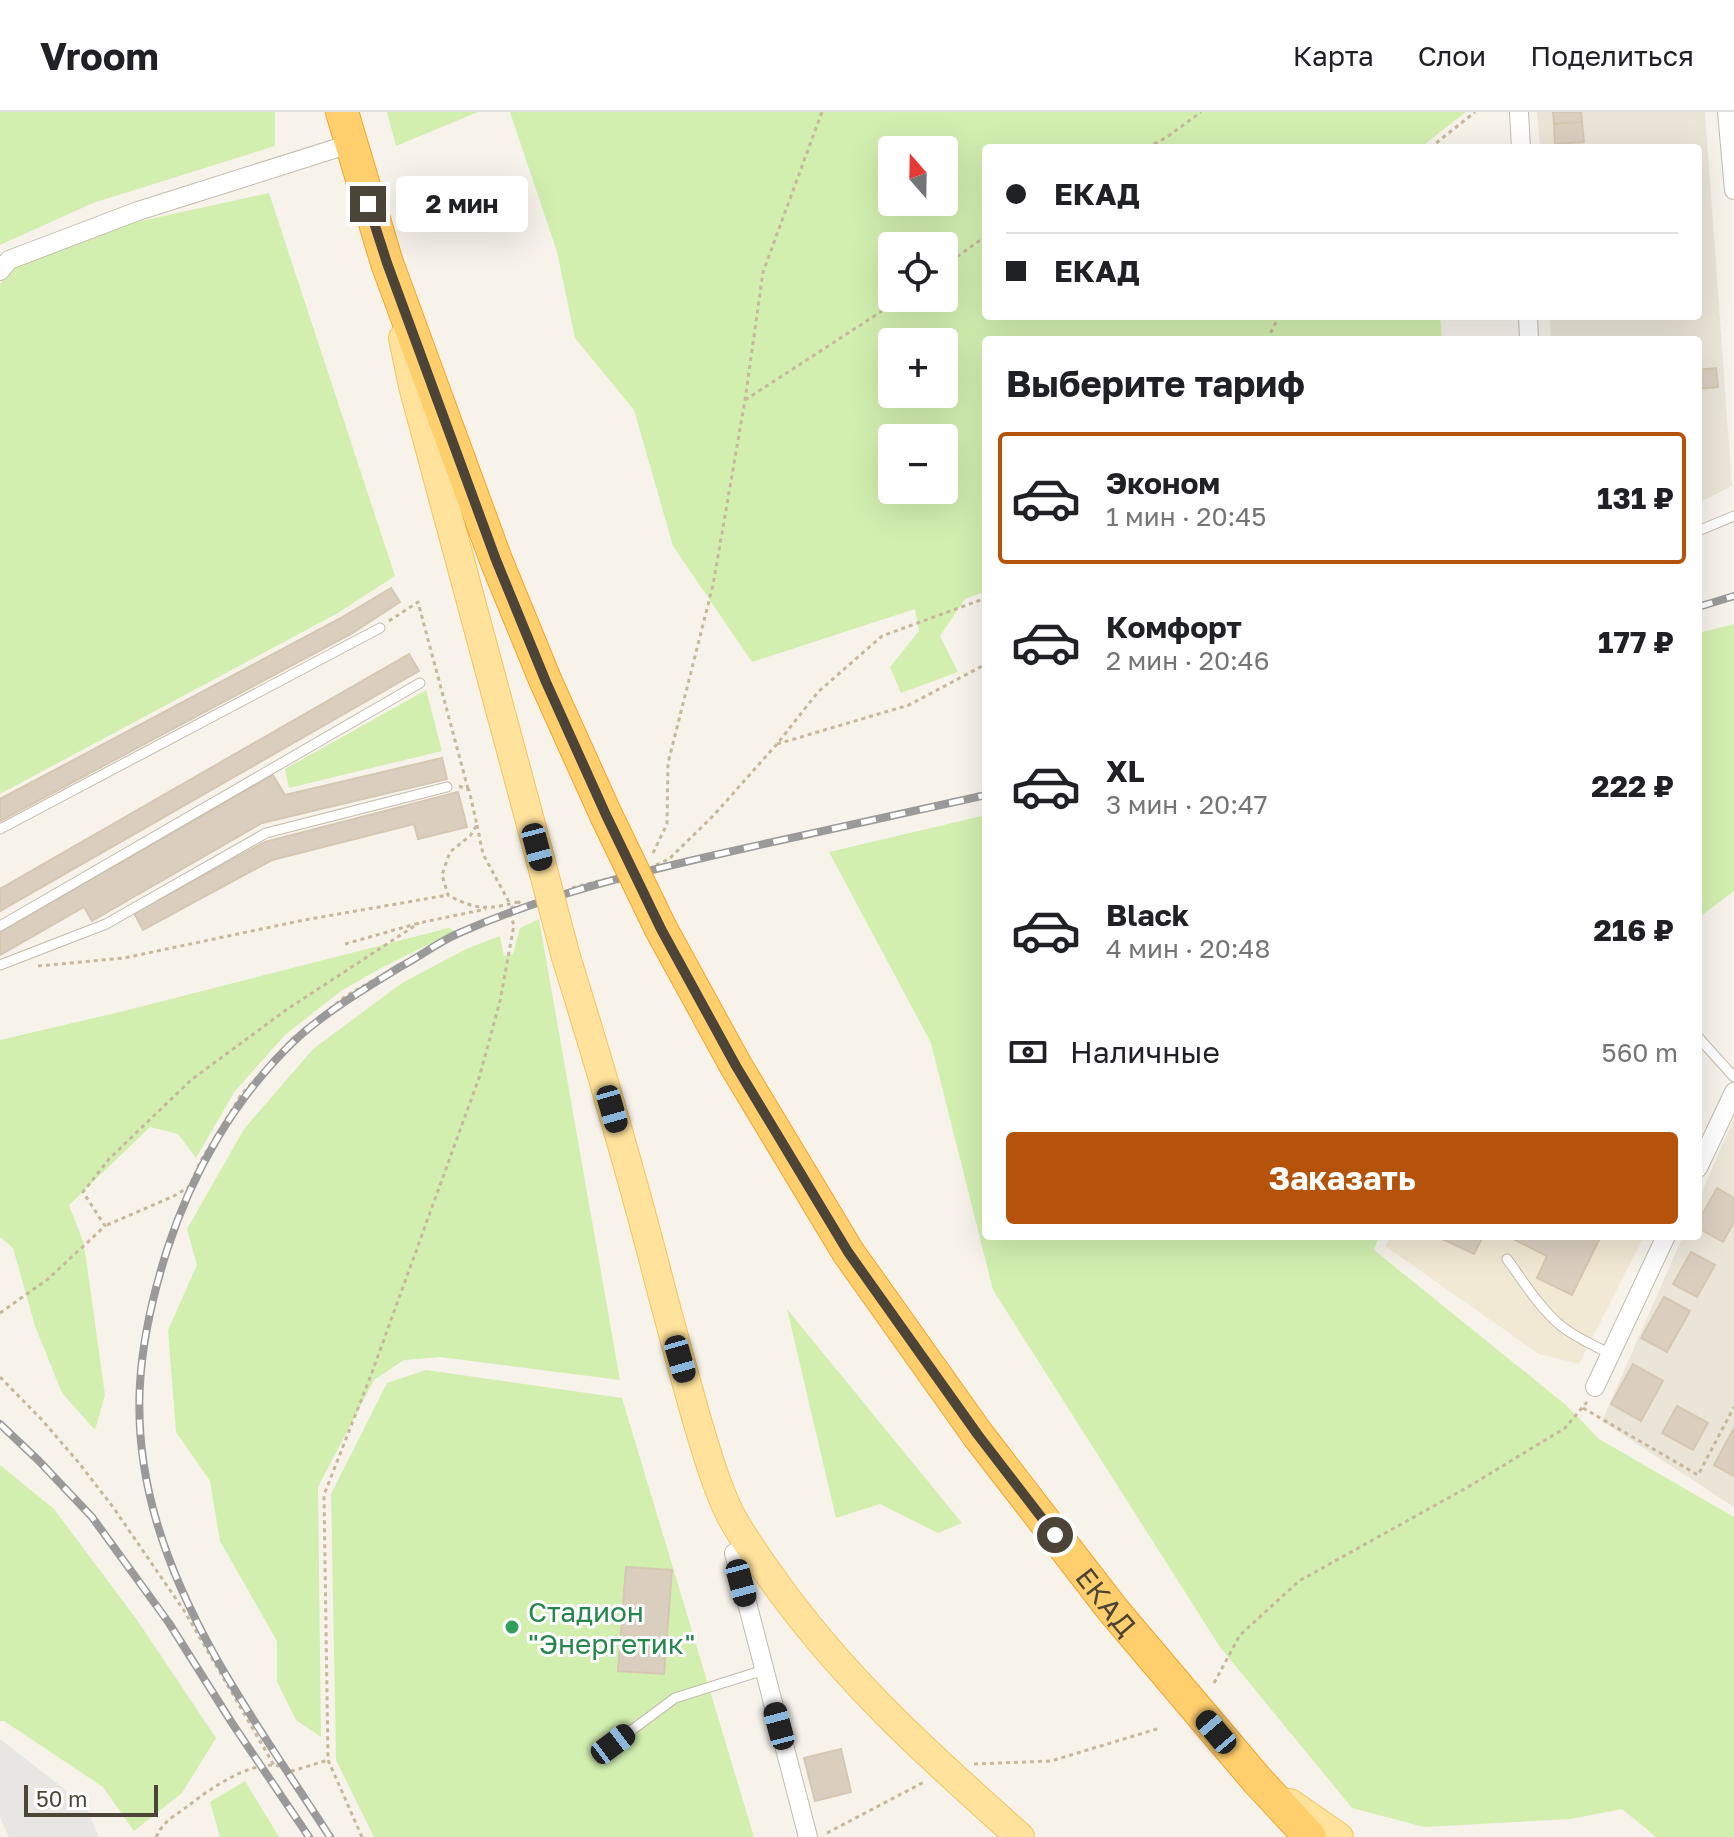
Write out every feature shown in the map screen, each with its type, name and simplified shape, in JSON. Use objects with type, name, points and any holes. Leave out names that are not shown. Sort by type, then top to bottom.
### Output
[{"type":"highway","name":"ЕКАД","points":[[342,112],[387,263],[496,560],[546,682],[661,929],[736,1066],[848,1252],[978,1435],[1113,1610],[1257,1780],[1310,1837]]},
{"type":"main road","points":[[387,263],[413,386],[566,957],[630,1170],[711,1466],[730,1513],[750,1547],[833,1657],[870,1698],[1020,1837]]},
{"type":"main road","points":[[1257,1780],[1339,1837]]},
{"type":"street","points":[[1519,112],[1521,144]]},
{"type":"street","points":[[1727,112],[1734,190]]},
{"type":"street","points":[[0,271],[9,260],[138,211],[350,144]]},
{"type":"street","points":[[1702,1160],[1734,1092]]},
{"type":"street","points":[[1595,1387],[1664,1240]]},
{"type":"street","points":[[750,1547],[734,1553],[808,1837]]},
{"type":"lane","points":[[1702,529],[1734,516]]},
{"type":"lane","points":[[0,829],[380,628]]},
{"type":"lane","points":[[0,926],[420,683]]},
{"type":"lane","points":[[0,965],[106,924],[266,833],[447,787]]},
{"type":"lane","points":[[1702,1041],[1734,1077]]},
{"type":"lane","points":[[1507,1259],[1534,1296],[1560,1324],[1611,1354]]},
{"type":"lane","points":[[613,1744],[675,1698],[764,1670]]},
{"type":"path","points":[[650,858],[667,824],[668,763],[713,585],[745,400],[763,272],[822,112]]},
{"type":"path","points":[[1154,144],[1201,112]]},
{"type":"path","points":[[1435,144],[1475,112]]},
{"type":"path","points":[[958,256],[982,239]]},
{"type":"path","points":[[745,400],[880,312]]},
{"type":"path","points":[[656,865],[669,859],[713,816],[818,692],[882,636],[982,599]]},
{"type":"path","points":[[777,744],[909,705],[982,668]]},
{"type":"path","points":[[447,787],[460,786],[469,790],[483,854],[510,904]]},
{"type":"path","points":[[448,895],[442,875],[450,852],[470,836],[477,825]]},
{"type":"path","points":[[566,890],[612,878]]},
{"type":"path","points":[[31,967],[124,958],[304,920],[448,895],[467,905],[490,908]]},
{"type":"path","points":[[345,944],[419,923],[520,901]]},
{"type":"path","points":[[0,1313],[48,1279],[105,1226],[190,1186],[200,1162],[241,1095],[292,1039],[346,996],[456,932],[504,914],[520,901]]},
{"type":"path","points":[[362,1837],[328,1760],[324,1495],[479,1078],[500,1001],[514,925],[510,914],[520,901]]},
{"type":"path","points":[[105,1226],[83,1192],[109,1159],[191,1080],[286,1010],[419,923]]},
{"type":"path","points":[[0,1377],[51,1431],[113,1507],[185,1612],[275,1767]]},
{"type":"path","points":[[1214,1683],[1240,1635],[1299,1581],[1480,1480],[1565,1428],[1583,1408],[1595,1387]]},
{"type":"path","points":[[1583,1408],[1698,1475],[1734,1407]]},
{"type":"path","points":[[820,1837],[947,1771],[977,1763],[1051,1761],[1160,1728]]},
{"type":"path","points":[[156,1837],[164,1823],[205,1793],[243,1771],[285,1766],[292,1771],[328,1760]]},
{"type":"shaded area","points":[[1537,112],[1705,112],[1732,486],[1702,501],[1702,336],[1551,336],[1549,320],[1702,320],[1702,144],[1540,144]]},
{"type":"shaded area","points":[[1734,1118],[1734,1507],[1602,1421],[1681,1240],[1702,1240],[1702,1192]]},
{"type":"shaded area","points":[[1389,1240],[1642,1240],[1579,1364],[1539,1354],[1385,1246]]},
{"type":"shaded area","points":[[0,1739],[85,1805],[99,1837],[9,1837],[0,1817]]},
{"type":"green space","points":[[0,112],[275,112],[275,146],[93,203],[0,245]]},
{"type":"green space","points":[[387,112],[478,112],[396,146]]},
{"type":"green space","points":[[510,112],[1466,112],[1426,144],[982,144],[982,320],[1440,320],[1442,336],[982,336],[982,593],[965,599],[940,636],[958,672],[901,693],[890,667],[919,631],[915,609],[752,662],[673,546],[634,410],[575,338],[557,252]]},
{"type":"green space","points":[[269,193],[395,576],[338,613],[0,794],[0,284],[12,269],[118,226]]},
{"type":"green space","points":[[1734,624],[1734,891],[1702,915],[1702,632]]},
{"type":"green space","points":[[426,690],[442,751],[289,788],[285,769]]},
{"type":"green space","points":[[982,816],[982,1240],[1378,1240],[1374,1250],[1566,1405],[1599,1439],[1734,1517],[1734,1837],[1656,1837],[1622,1809],[1571,1819],[1424,1827],[1352,1808],[1220,1647],[993,1290],[931,1043],[829,852]]},
{"type":"green space","points":[[539,919],[620,1380],[440,1357],[404,1360],[374,1380],[318,1487],[321,1737],[296,1720],[277,1682],[277,1641],[220,1541],[210,1481],[176,1432],[168,1330],[197,1265],[187,1229],[244,1129],[313,1049],[402,983],[466,949],[500,936],[504,956],[513,954],[520,928]]},
{"type":"green space","points":[[449,928],[456,931],[341,991],[285,1035],[235,1091],[196,1158],[178,1134],[150,1127],[69,1205],[84,1244],[105,1395],[95,1430],[62,1393],[35,1326],[13,1248],[0,1237],[0,1040]]},
{"type":"green space","points":[[787,1309],[962,1523],[938,1533],[880,1504],[836,1518]]},
{"type":"green space","name":"Стадион \"Энергетик\"","points":[[426,1370],[622,1398],[754,1837],[374,1837],[336,1760],[331,1494],[387,1383]]},
{"type":"green space","points":[[0,1465],[54,1509],[137,1620],[216,1738],[182,1793],[134,1831],[103,1787],[0,1721]]},
{"type":"green space","points":[[245,1781],[279,1837],[220,1837],[210,1802]]},
{"type":"building","points":[[1553,112],[1581,112],[1582,122],[1554,124]]},
{"type":"building","points":[[1582,122],[1584,142],[1555,144],[1554,124]]},
{"type":"building","points":[[1716,368],[1718,387],[1702,389],[1702,370]]},
{"type":"building","points":[[391,588],[400,602],[351,634],[0,821],[0,799],[339,619]]},
{"type":"building","points":[[409,654],[419,671],[0,911],[0,889]]},
{"type":"building","points":[[442,758],[447,779],[262,823],[92,921],[84,907],[0,955],[0,932],[273,775],[285,795]]},
{"type":"building","points":[[458,792],[467,827],[418,839],[414,824],[272,860],[143,930],[134,913],[265,842]]},
{"type":"building","points":[[1717,1188],[1734,1198],[1734,1222],[1723,1242],[1702,1230],[1702,1215]]},
{"type":"building","points":[[1444,1240],[1481,1240],[1474,1254]]},
{"type":"building","points":[[1515,1240],[1599,1240],[1572,1295],[1537,1278],[1547,1256]]},
{"type":"building","points":[[1691,1252],[1715,1265],[1697,1297],[1673,1284]]},
{"type":"building","points":[[1664,1297],[1690,1311],[1667,1352],[1641,1338]]},
{"type":"building","points":[[1633,1364],[1663,1381],[1641,1421],[1611,1404]]},
{"type":"building","points":[[1677,1406],[1708,1423],[1693,1450],[1662,1433]]},
{"type":"building","points":[[1734,1428],[1734,1476],[1714,1465]]},
{"type":"building","points":[[626,1567],[672,1570],[664,1674],[618,1671]]},
{"type":"building","points":[[841,1749],[851,1792],[815,1801],[804,1758]]},
{"type":"railway","points":[[1702,606],[1734,596]]},
{"type":"railway","points":[[330,1837],[232,1686],[189,1607],[157,1523],[142,1453],[140,1386],[143,1353],[157,1285],[177,1221],[217,1138],[252,1088],[305,1031],[358,993],[457,934],[527,906],[636,874],[982,796]]},
{"type":"railway","points":[[0,1424],[92,1517],[169,1623],[309,1837]]},
{"type":"place","name":"Стадион \"Энергетик\"","points":[[512,1627]]},
{"type":"route","points":[[368,204],[496,560],[546,682],[661,929],[736,1066],[848,1252],[978,1435],[1055,1535]]}]
